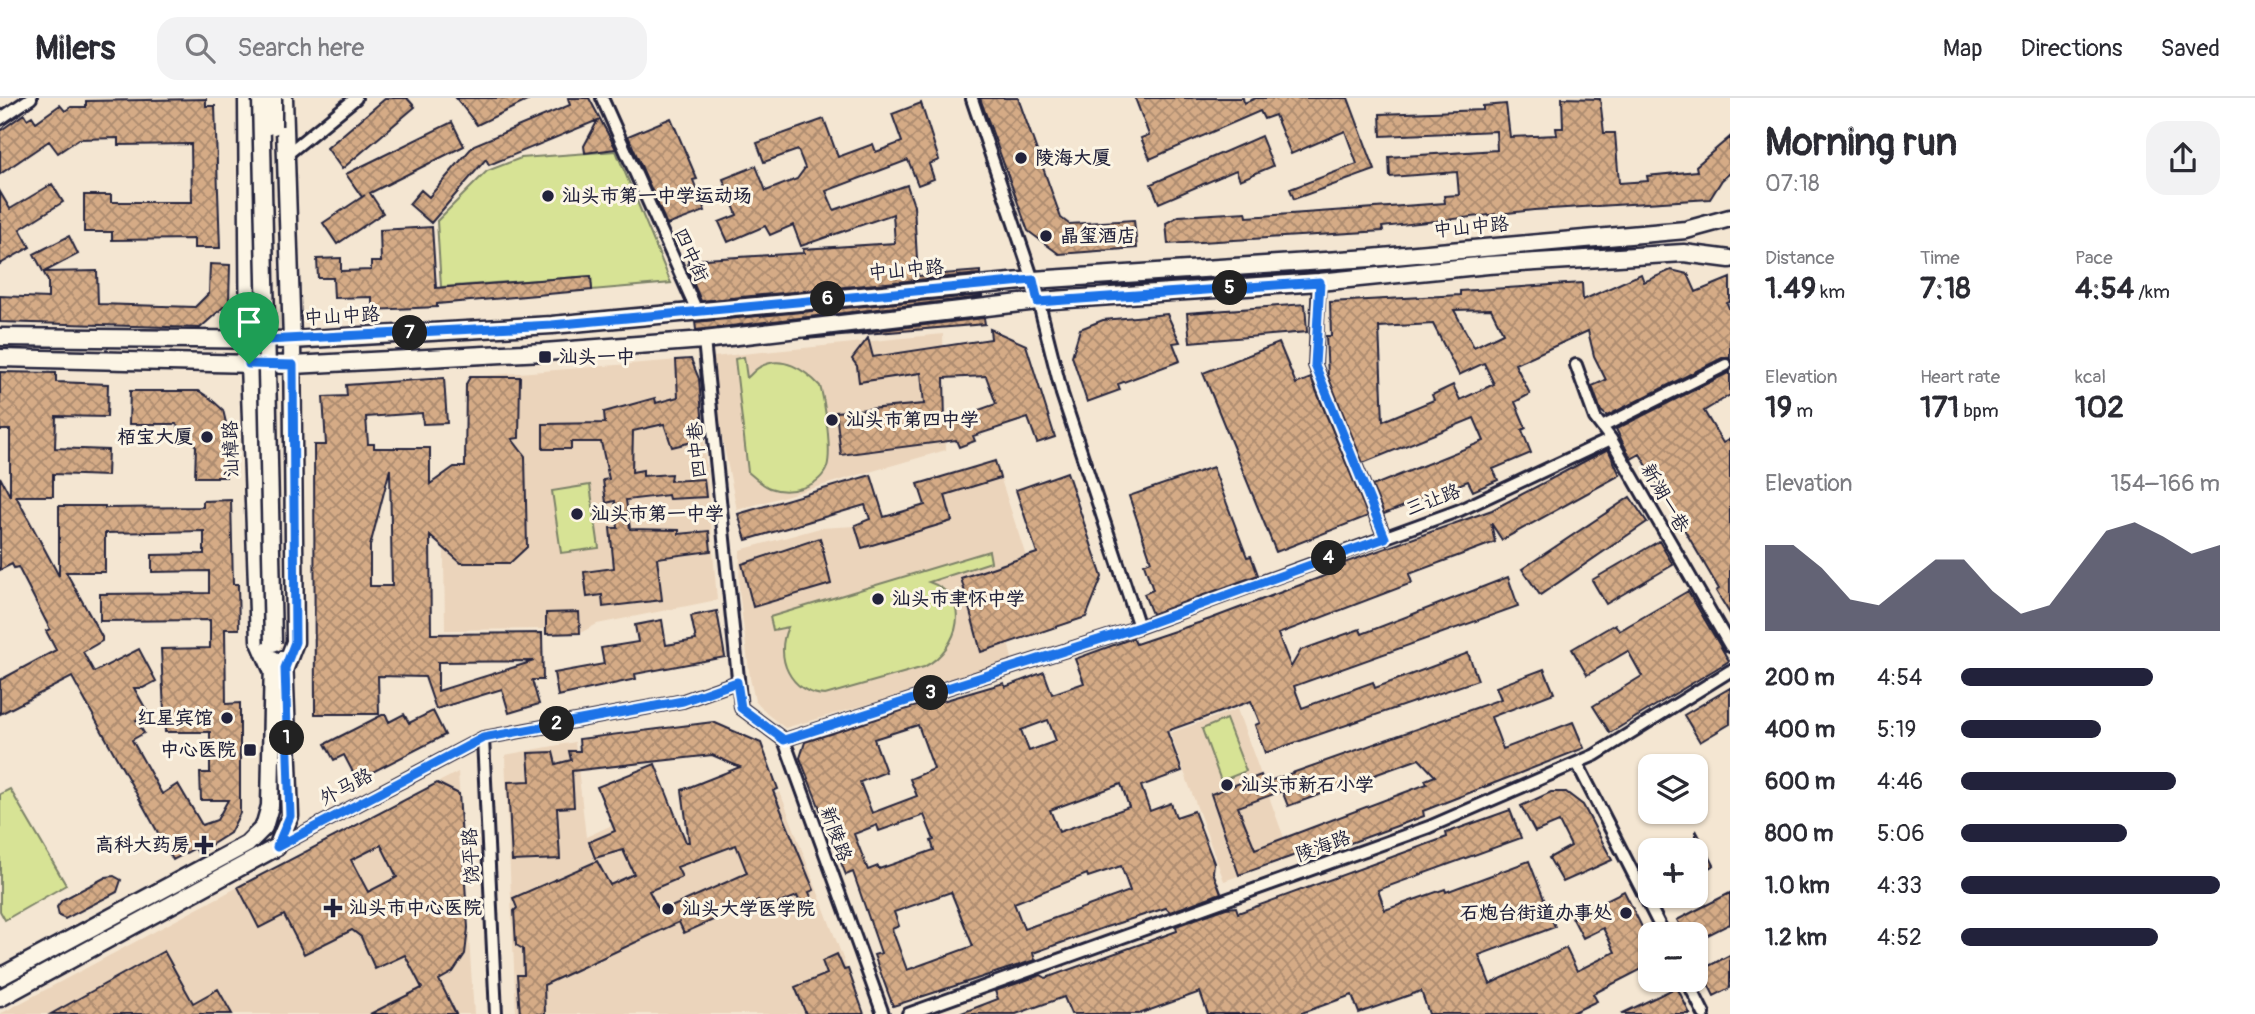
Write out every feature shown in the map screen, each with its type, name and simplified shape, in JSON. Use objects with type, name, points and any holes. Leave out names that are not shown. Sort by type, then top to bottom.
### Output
[{"type":"main road","name":"汕樟路","points":[[247,98],[248,341],[259,640],[278,669],[290,816],[277,847]]},
{"type":"main road","name":"汕樟路","points":[[261,98],[278,643]]},
{"type":"main road","name":"汕樟路","points":[[0,977],[247,844],[264,827],[270,806],[278,669],[272,98]]},
{"type":"main road","name":"汕樟路","points":[[278,669],[295,642],[293,365],[284,98]]},
{"type":"main road","points":[[1686,230],[1730,211]]},
{"type":"main road","name":"中山中路","points":[[0,337],[248,341],[552,325],[1033,280],[1371,258],[1686,230],[1730,218]]},
{"type":"main road","name":"中山中路","points":[[0,358],[293,365],[704,340],[1038,302],[1320,282],[1488,265],[1684,253],[1730,262]]},
{"type":"main road","name":"外马路","points":[[0,998],[277,847]]},
{"type":"street","points":[[0,119],[31,98]]},
{"type":"street","points":[[286,155],[356,98]]},
{"type":"street","name":"四中街","points":[[602,98],[697,311]]},
{"type":"street","points":[[972,99],[1033,280],[1062,394],[1139,627]]},
{"type":"street","points":[[1320,282],[1315,365],[1385,538]]},
{"type":"street","name":"四中巷","points":[[704,340],[737,682]]},
{"type":"street","name":"新湖一巷","points":[[1576,365],[1595,418],[1611,439],[1730,646]]},
{"type":"street","points":[[1602,427],[1726,365]]},
{"type":"street","name":"三让路","points":[[784,740],[1139,627],[1385,538],[1460,510],[1611,439]]},
{"type":"street","name":"陵海路","points":[[908,1014],[1429,827],[1595,755],[1730,671]]},
{"type":"street","points":[[737,682],[741,708],[784,740]]},
{"type":"street","name":"外马路","points":[[277,847],[483,738],[683,701],[737,682]]},
{"type":"street","name":"饶平路","points":[[483,738],[496,1014]]},
{"type":"street","name":"新陵路","points":[[784,740],[883,1014]]},
{"type":"street","points":[[1577,763],[1658,922]]},
{"type":"street","points":[[1693,992],[1704,1014]]},
{"type":"shaded area","name":"汕头市第四中学","points":[[943,334],[946,450],[737,510],[714,398],[713,357]]},
{"type":"shaded area","name":"汕头市第一中学","points":[[691,359],[699,379],[717,600],[597,624],[580,633],[546,634],[545,629],[445,630],[443,480],[465,467],[466,384],[470,377]]},
{"type":"shaded area","name":"汕头市聿怀中学","points":[[995,461],[1030,569],[1008,642],[1013,663],[785,728],[767,714],[755,701],[750,678],[739,591],[740,550],[820,528],[855,526],[924,505],[918,484]]},
{"type":"shaded area","name":"汕头市新石小学","points":[[1237,709],[1291,857],[1224,881],[1170,733]]},
{"type":"shaded area","name":"汕头大学医学院","points":[[575,742],[586,837],[634,815],[651,850],[780,792],[864,1014],[516,1014],[505,755]]},
{"type":"shaded area","name":"汕头市中心医院","points":[[458,772],[474,1014],[0,1014],[238,887]]},
{"type":"green space","name":"汕头市第一中学运动场","points":[[616,151],[671,283],[592,290],[590,276],[441,287],[437,221],[487,171],[521,158]]},
{"type":"green space","points":[[744,357],[747,378],[758,368],[777,362],[793,366],[820,386],[827,426],[827,467],[818,480],[803,488],[770,488],[748,472],[735,359]]},
{"type":"green space","points":[[590,485],[599,548],[561,553],[552,491]]},
{"type":"green space","points":[[989,551],[991,562],[929,582],[943,589],[952,599],[957,623],[946,648],[924,667],[825,695],[802,688],[788,672],[783,650],[788,627],[773,630],[770,617]]},
{"type":"green space","points":[[1226,719],[1246,771],[1221,781],[1202,729]]},
{"type":"green space","points":[[10,789],[66,885],[5,920],[0,911],[0,794]]},
{"type":"building","points":[[386,98],[407,98],[415,107],[342,169],[327,148]]},
{"type":"building","points":[[456,98],[533,98],[477,125]]},
{"type":"building","points":[[568,98],[589,98],[616,149],[585,153],[584,146],[598,120],[489,165],[486,159],[431,223],[409,204],[421,190],[429,197],[474,145],[570,105]]},
{"type":"building","name":"陵海大厦","points":[[980,98],[1018,98],[1061,218],[1069,224],[1134,220],[1137,248],[1059,254],[1028,231]]},
{"type":"building","points":[[1135,98],[1243,98],[1244,103],[1256,98],[1348,98],[1375,170],[1294,199],[1290,189],[1357,164],[1345,131],[1291,154],[1275,115],[1264,119],[1260,111],[1150,159],[1141,138],[1149,135]]},
{"type":"building","points":[[1562,98],[1600,99],[1604,133],[1615,133],[1619,183],[1648,181],[1647,176],[1697,171],[1696,166],[1730,137],[1730,173],[1710,199],[1534,210],[1382,227],[1383,231],[1168,244],[1166,223],[1179,216],[1246,212],[1247,217],[1445,203],[1444,196],[1459,195],[1457,172],[1390,177],[1389,157],[1497,150],[1496,131],[1381,136],[1380,114],[1483,110],[1483,106],[1506,104],[1510,137],[1557,135],[1556,128],[1563,128]]},
{"type":"building","points":[[206,99],[206,106],[215,106],[220,248],[194,248],[194,239],[112,240],[112,232],[84,232],[84,195],[111,195],[111,202],[192,202],[191,144],[118,145],[118,138],[79,139],[58,153],[49,141],[0,174],[0,131],[24,114],[27,119],[32,116],[36,122],[60,105],[65,111],[71,107],[86,107],[86,101]]},
{"type":"building","points":[[921,103],[939,160],[929,164],[934,179],[918,185],[908,160],[826,191],[834,210],[907,185],[914,206],[918,276],[980,271],[980,274],[701,301],[689,273],[688,260],[804,253],[803,249],[895,243],[893,214],[801,246],[793,225],[770,235],[765,226],[728,242],[719,222],[737,215],[723,179],[756,166],[766,191],[797,179],[805,168],[798,150],[764,162],[757,143],[824,119],[838,157],[873,144],[876,152],[902,142],[892,114]]},
{"type":"building","points":[[671,118],[697,179],[693,180],[705,211],[667,225],[628,136]]},
{"type":"building","points":[[452,122],[464,146],[370,193],[383,213],[337,244],[323,223],[362,197],[346,174]]},
{"type":"building","points":[[1261,136],[1273,166],[1240,180],[1236,170],[1159,203],[1151,184]]},
{"type":"building","points":[[52,184],[63,202],[20,229],[30,247],[0,264],[0,192],[10,209]]},
{"type":"building","points":[[432,227],[436,288],[591,276],[592,290],[437,304],[437,307],[372,310],[372,297],[334,298],[333,278],[318,278],[317,259],[341,258],[341,271],[371,270],[371,262],[381,262],[380,230]]},
{"type":"building","points":[[69,236],[78,254],[44,272],[97,271],[98,304],[195,307],[209,293],[210,264],[230,265],[229,302],[200,328],[0,322],[0,296],[48,298],[48,281],[34,254]]},
{"type":"building","points":[[1671,270],[1688,274],[1696,292],[1730,278],[1730,302],[1727,303],[1730,311],[1730,358],[1722,358],[1607,416],[1601,411],[1592,386],[1606,380],[1594,356],[1588,331],[1515,364],[1530,394],[1515,402],[1526,428],[1522,430],[1531,453],[1493,469],[1498,480],[1473,491],[1468,481],[1384,514],[1372,486],[1484,441],[1474,418],[1363,463],[1328,376],[1326,336],[1331,336],[1330,302],[1460,295],[1460,291],[1582,283],[1583,300],[1641,274],[1644,282]],"holes":[[[1491,309],[1503,333],[1474,347],[1454,310]],[[1433,324],[1459,375],[1484,363],[1494,384],[1460,400],[1453,385],[1432,395],[1434,400],[1383,421],[1379,327]]]},
{"type":"building","points":[[982,295],[696,330],[695,322]]},
{"type":"building","points":[[1305,304],[1307,332],[1190,342],[1187,313]]},
{"type":"building","points":[[1167,314],[1180,342],[1173,343],[1180,361],[1118,384],[1120,390],[1087,402],[1072,356],[1080,329],[1103,320]]},
{"type":"building","points":[[984,318],[985,324],[805,339]]},
{"type":"building","points":[[990,329],[1026,345],[1055,437],[1037,443],[1028,418],[973,436],[975,441],[959,447],[956,440],[841,455],[836,412],[924,404],[921,373],[859,382],[857,366],[852,359],[868,338],[873,357],[991,339]],"holes":[[[986,376],[996,404],[945,422],[944,378]]]},
{"type":"building","points":[[1279,343],[1296,384],[1311,378],[1368,516],[1276,552],[1203,373]]},
{"type":"building","points":[[691,359],[699,379],[704,439],[672,447],[664,424],[633,431],[632,472],[643,470],[643,476],[671,474],[670,481],[704,479],[706,497],[669,499],[668,495],[626,500],[630,529],[679,530],[679,534],[709,531],[711,551],[657,558],[662,600],[603,607],[602,595],[587,597],[584,572],[614,568],[610,528],[618,528],[615,501],[606,503],[603,480],[609,479],[601,442],[571,442],[571,449],[543,449],[543,424],[605,423],[604,412],[655,398],[656,403],[678,397],[676,360]]},
{"type":"building","points":[[0,372],[56,373],[56,382],[108,384],[107,417],[56,416],[55,448],[108,450],[107,476],[53,474],[53,496],[16,496],[59,576],[59,506],[203,507],[203,501],[231,500],[233,584],[238,584],[239,629],[225,629],[226,704],[240,703],[240,813],[230,833],[198,853],[195,848],[173,860],[72,677],[0,714],[0,680],[56,650],[46,631],[50,629],[18,567],[14,568],[12,564],[0,570],[0,477],[10,496],[10,430],[0,430]],"holes":[[[204,531],[204,554],[152,555],[152,572],[209,571],[209,593],[100,594],[100,621],[210,620],[210,648],[161,649],[165,732],[210,732],[210,773],[200,773],[201,800],[228,800],[217,820],[202,825],[178,784],[162,794],[132,740],[144,733],[136,720],[148,713],[134,688],[143,688],[156,681],[139,649],[94,672],[83,652],[102,641],[102,637],[66,572],[105,572],[105,533]]]},
{"type":"building","points":[[1730,372],[1730,395],[1704,411],[1723,443],[1730,439],[1730,614],[1716,591],[1719,589],[1640,454],[1631,459],[1616,429]]},
{"type":"building","points":[[470,377],[520,377],[519,438],[512,439],[525,456],[527,547],[510,563],[461,563],[430,536],[431,634],[542,633],[543,680],[532,680],[539,704],[509,713],[502,689],[436,709],[425,677],[378,676],[379,714],[315,714],[314,445],[326,445],[323,397],[347,396],[346,385],[444,378],[447,423],[423,424],[422,413],[366,417],[368,444],[374,444],[374,448],[430,448],[430,484],[454,467],[465,467],[466,384]],"holes":[[[390,469],[392,586],[370,586],[370,546]],[[534,661],[438,691],[438,662]]]},
{"type":"building","name":"栢宝大厦","points":[[130,391],[199,391],[211,399],[223,410],[227,427],[226,477],[195,477],[196,446],[176,424],[129,424]]},
{"type":"building","points":[[1608,449],[1620,475],[1502,540],[1491,523],[1495,542],[1409,574],[1412,583],[1278,634],[1291,667],[1301,650],[1360,629],[1362,634],[1508,577],[1518,606],[1294,686],[1302,708],[1373,682],[1375,688],[1468,653],[1478,680],[1265,753],[1255,725],[1260,723],[1251,701],[1167,731],[1182,771],[1141,786],[1150,811],[1171,803],[1176,817],[1194,811],[1214,863],[1213,872],[1221,893],[1170,912],[1166,908],[1103,928],[1033,953],[1035,960],[893,1006],[874,955],[881,953],[853,872],[846,875],[800,758],[805,742],[938,699],[939,702],[1004,683],[1005,687],[1044,672],[1052,694],[1084,683],[1075,659],[1133,638],[1136,644],[1210,619],[1324,576],[1345,566],[1344,563],[1492,510]],"holes":[[[1048,720],[1056,741],[1029,751],[1021,730]],[[918,725],[934,769],[910,779],[917,796],[872,813],[860,782],[886,772],[874,739]],[[1121,784],[1129,807],[1059,832],[1050,810]],[[924,815],[934,840],[931,841],[934,850],[879,869],[878,866],[868,870],[854,834],[877,825],[879,831]],[[1121,866],[1130,891],[1024,929],[1014,903],[1087,874],[1088,877]],[[951,892],[973,946],[907,970],[892,929],[899,926],[894,912]]]},
{"type":"building","points":[[995,461],[1000,478],[945,495],[952,521],[862,548],[855,525],[870,519],[865,505],[746,540],[738,514],[871,475],[884,517],[925,505],[918,484]]},
{"type":"building","points":[[1213,467],[1247,557],[1251,556],[1258,575],[1152,614],[1144,594],[1153,590],[1144,564],[1151,561],[1129,496]]},
{"type":"building","points":[[1067,472],[1102,577],[1086,617],[981,652],[961,578],[1037,553],[1016,490]]},
{"type":"building","points":[[1630,497],[1647,522],[1540,595],[1522,569]]},
{"type":"building","points":[[820,538],[831,584],[753,607],[742,564]]},
{"type":"building","points":[[1659,541],[1673,565],[1606,604],[1592,580]]},
{"type":"building","points":[[1688,591],[1729,661],[1610,733],[1593,706],[1642,676],[1628,651],[1587,675],[1572,649],[1615,624],[1619,631]]},
{"type":"building","points":[[717,611],[725,657],[635,674],[636,679],[558,696],[554,673],[604,664],[601,648],[638,642],[635,625],[662,620],[666,645],[696,640],[691,616]]},
{"type":"building","points":[[579,612],[580,633],[546,634],[546,613]]},
{"type":"building","points":[[1544,669],[1554,693],[1491,717],[1503,749],[1573,722],[1584,748],[1423,811],[1424,816],[1307,859],[1304,852],[1239,875],[1211,794],[1261,775],[1264,783],[1501,699],[1496,687]],"holes":[[[1419,759],[1435,776],[1425,780],[1427,784],[1255,849],[1238,807],[1282,791],[1288,806]]]},
{"type":"building","points":[[1730,688],[1730,724],[1700,742],[1684,715]]},
{"type":"building","points":[[433,711],[445,735],[357,780],[344,755],[334,760],[325,744],[382,715],[386,715],[389,722],[404,714],[409,723]]},
{"type":"building","points":[[713,722],[761,743],[778,789],[773,791],[814,890],[809,892],[816,910],[805,914],[797,896],[762,910],[758,900],[684,933],[679,922],[544,985],[545,1014],[520,1014],[517,975],[524,975],[523,949],[516,945],[514,911],[517,908],[513,898],[597,861],[610,885],[634,874],[623,850],[595,858],[589,842],[615,831],[597,787],[655,764],[686,842],[689,842],[682,790],[740,767],[712,755],[572,771],[574,807],[557,808],[560,859],[512,861],[508,782],[530,781],[528,753],[553,752],[556,764],[571,760],[569,751],[580,751],[579,739]],"holes":[[[736,845],[747,873],[660,912],[649,891],[682,877],[677,867]]]},
{"type":"building","points":[[437,783],[459,794],[468,928],[465,954],[453,972],[439,980],[456,1014],[370,1014],[422,988],[405,955],[375,969],[361,937],[352,930],[304,954],[284,915],[259,928],[238,887]],"holes":[[[381,845],[397,877],[368,892],[351,860]]]},
{"type":"building","points":[[1551,792],[1566,792],[1583,805],[1612,860],[1563,882],[1549,858],[1571,846],[1559,822],[1535,832],[1521,806]]},
{"type":"building","points":[[1510,810],[1521,838],[1378,890],[1385,910],[1445,889],[1446,892],[1529,861],[1555,927],[1479,955],[1490,984],[1566,948],[1577,971],[1615,952],[1603,928],[1583,938],[1572,917],[1624,891],[1640,922],[1638,971],[1593,994],[1597,1001],[1570,1014],[1429,1014],[1421,991],[1359,1013],[1352,995],[1299,1014],[1208,1014],[1200,992],[1139,1014],[1071,1014],[1064,997],[1016,1014],[959,1014],[998,999],[995,991],[1041,975],[1046,978],[1177,931],[1176,926],[1226,908],[1236,907],[1238,913],[1447,837],[1446,833]]},
{"type":"building","points":[[1708,853],[1714,865],[1708,868]]},
{"type":"building","points":[[114,876],[121,880],[117,892],[65,919],[59,916],[57,907],[62,900],[106,877]]},
{"type":"building","points":[[1730,893],[1730,924],[1708,935],[1708,922],[1677,920],[1701,908],[1708,908],[1708,904]]},
{"type":"building","points":[[164,951],[193,1003],[218,989],[232,1014],[51,1014]]},
{"type":"building","points":[[837,954],[844,970],[848,969],[864,1014],[806,1014],[795,987],[827,974],[822,961]]},
{"type":"building","points":[[1730,955],[1730,988],[1714,996],[1708,984],[1708,966]]},
{"type":"building","points":[[1667,992],[1679,992],[1690,1014],[1621,1014]]},
{"type":"place","name":"陵海大厦","points":[[1021,158]]},
{"type":"place","name":"汕头市第一中学运动场","points":[[548,196]]},
{"type":"place","name":"晶玺酒店","points":[[1046,236]]},
{"type":"place","name":"汕头一中","points":[[545,357]]},
{"type":"place","name":"汕头市第四中学","points":[[832,420]]},
{"type":"place","name":"栢宝大厦","points":[[207,437]]},
{"type":"place","name":"汕头市第一中学","points":[[577,514]]},
{"type":"place","name":"汕头市聿怀中学","points":[[878,599]]},
{"type":"place","name":"红星宾馆","points":[[227,718]]},
{"type":"place","name":"中心医院","points":[[250,750]]},
{"type":"place","name":"汕头市新石小学","points":[[1227,785]]},
{"type":"place","name":"高科大药房","points":[[204,845]]},
{"type":"place","name":"汕头市中心医院","points":[[333,908]]},
{"type":"place","name":"汕头大学医学院","points":[[668,909]]},
{"type":"place","name":"石炮台街道办事处","points":[[1626,913]]},
{"type":"route","points":[[1033,280],[1038,302],[1320,282],[1315,365],[1385,538],[1139,627],[784,740],[741,708],[737,682],[683,701],[483,738],[277,847],[290,816],[285,668],[295,642],[293,365],[249,364],[248,341],[552,325],[1033,280]]}]
